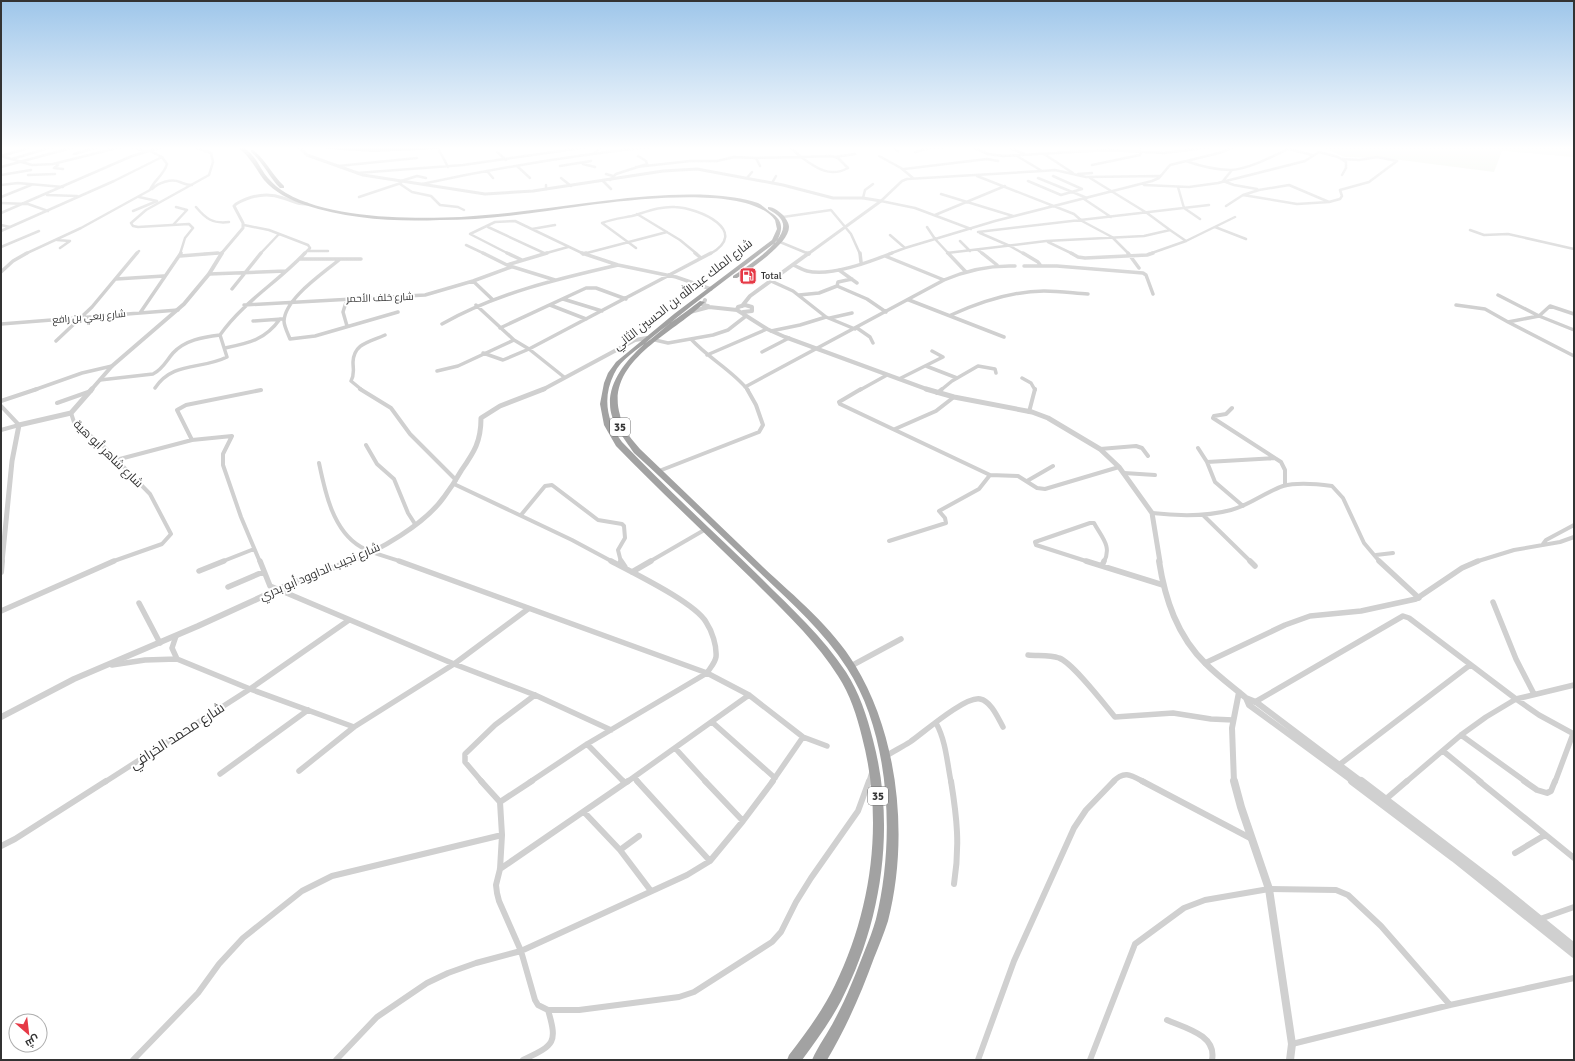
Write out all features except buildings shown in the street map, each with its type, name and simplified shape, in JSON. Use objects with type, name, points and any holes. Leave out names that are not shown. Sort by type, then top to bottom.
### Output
[{"type":"highway","name":"شارع الملك عبدالله بن الحسين الثاني","points":[[290,197],[307,204],[350,213],[420,219],[496,216],[670,197]]},
{"type":"highway","points":[[297,197],[326,206],[365,213],[416,217],[469,216],[644,197]]},
{"type":"highway","name":"شارع الملك عبدالله بن الحسين الثاني","points":[[706,197],[744,201],[763,208],[773,214],[778,222],[780,229],[777,237],[628,364],[622,371],[615,388],[613,406],[614,416],[624,436],[733,542],[742,558],[819,645],[842,674],[856,702],[871,745],[875,763],[880,817],[875,878],[864,929],[840,989],[815,1031],[794,1060]]},
{"type":"highway","points":[[734,197],[770,207],[783,217],[786,223],[787,231],[780,242]]},
{"type":"highway","name":"شارع الملك عبدالله بن الحسين الثاني","points":[[780,242],[727,280],[711,289],[647,338],[611,372],[604,388],[603,398],[605,419],[614,438],[619,444],[723,547],[742,558],[827,636],[851,666],[863,686],[871,705],[886,756],[891,784],[892,834],[890,873],[882,919],[854,995],[819,1060]]},
{"type":"highway","points":[[723,547],[730,547],[733,542]]},
{"type":"street","points":[[1,213],[41,197]]},
{"type":"street","points":[[71,197],[79,197]]},
{"type":"street","points":[[1,231],[79,197]]},
{"type":"street","points":[[1,272],[8,264],[24,254],[57,240],[139,197],[159,201]]},
{"type":"street","points":[[133,211],[169,197]]},
{"type":"street","points":[[100,380],[157,373],[179,347],[196,340],[220,334],[244,305],[308,251],[310,248],[308,245],[280,234],[254,226],[244,225],[234,206],[244,200],[268,197]]},
{"type":"street","points":[[278,197],[296,205],[307,204]]},
{"type":"street","points":[[432,197],[440,205],[458,207],[464,210]]},
{"type":"street","points":[[827,197],[833,198],[863,198],[911,207],[971,229],[1010,246],[1038,262],[1040,266]]},
{"type":"street","points":[[739,307],[748,298],[846,228],[886,197]]},
{"type":"street","points":[[949,197],[1015,216]]},
{"type":"street","points":[[934,215],[979,197]]},
{"type":"street","points":[[1031,197],[1074,214],[1082,221],[1112,238],[1131,256],[1139,268]]},
{"type":"street","points":[[1083,197],[1111,218]]},
{"type":"street","points":[[793,265],[807,271],[819,272],[839,270],[935,239],[1015,216],[1093,197]]},
{"type":"street","points":[[1121,197],[1148,213],[1186,240]]},
{"type":"street","points":[[1181,197],[1184,208],[1200,219]]},
{"type":"street","points":[[1226,206],[1241,197]]},
{"type":"street","points":[[1252,197],[1310,206],[1340,199],[1342,197]]},
{"type":"street","points":[[1316,197],[1329,202]]},
{"type":"street","points":[[140,313],[164,276],[180,256],[184,247],[185,238],[193,227],[189,224],[138,227],[131,224],[139,215],[159,201]]},
{"type":"street","points":[[1,203],[24,204],[48,211]]},
{"type":"street","points":[[978,232],[1111,218],[1209,205]]},
{"type":"street","points":[[173,225],[187,210],[176,207]]},
{"type":"street","points":[[196,207],[214,223],[229,222]]},
{"type":"street","points":[[483,353],[504,359],[529,349],[718,249],[725,237],[722,227],[711,216],[695,209],[681,207],[663,208],[601,224],[636,248]]},
{"type":"street","points":[[783,217],[830,210],[846,228],[860,251],[861,262]]},
{"type":"street","points":[[637,214],[680,240],[702,258]]},
{"type":"street","points":[[1046,241],[1083,258],[1153,254],[1235,218]]},
{"type":"street","points":[[522,260],[487,244],[470,234],[488,227],[495,222],[511,220],[582,254],[618,265],[668,275],[711,289]]},
{"type":"street","points":[[1,225],[10,227]]},
{"type":"street","name":"شارع شاهر أبو هية","points":[[1,611],[103,565],[162,544],[170,537],[170,531],[154,501],[116,460],[74,422],[71,417],[71,413],[112,366],[138,342],[178,310],[209,274],[222,253],[244,225]]},
{"type":"street","points":[[532,229],[556,225]]},
{"type":"street","points":[[488,227],[544,254]]},
{"type":"street","points":[[927,227],[947,253],[964,270]]},
{"type":"street","points":[[1215,227],[1246,239]]},
{"type":"street","points":[[947,253],[1046,241],[1144,236],[1170,230]]},
{"type":"street","points":[[1470,230],[1484,235],[1508,234],[1574,248]]},
{"type":"street","points":[[1,247],[39,231]]},
{"type":"street","points":[[582,254],[667,232]]},
{"type":"street","points":[[232,289],[261,253],[280,234]]},
{"type":"street","points":[[890,235],[905,248]]},
{"type":"street","points":[[57,240],[70,241],[60,248]]},
{"type":"street","points":[[960,241],[970,251]]},
{"type":"street","points":[[780,242],[809,254]]},
{"type":"street","points":[[466,245],[511,267],[555,280]]},
{"type":"street","points":[[507,265],[568,247]]},
{"type":"street","points":[[978,250],[997,265]]},
{"type":"street","points":[[56,341],[92,307],[139,251]]},
{"type":"street","points":[[308,251],[328,251]]},
{"type":"street","points":[[180,256],[222,253]]},
{"type":"street","points":[[885,256],[944,280]]},
{"type":"street","points":[[299,259],[361,259]]},
{"type":"street","points":[[225,348],[258,340],[274,328],[293,302],[340,259]]},
{"type":"street","points":[[442,324],[476,305],[492,299],[555,280],[618,265]]},
{"type":"street","points":[[745,387],[964,270],[997,265],[1015,266]]},
{"type":"street","points":[[1024,266],[1144,274],[1153,294]]},
{"type":"street","name":"شارع خلف الأحمر","points":[[244,305],[424,296],[473,281],[511,267]]},
{"type":"street","points":[[839,270],[857,283]]},
{"type":"street","points":[[209,274],[286,271]]},
{"type":"street","points":[[116,280],[164,276]]},
{"type":"street","points":[[837,286],[837,282],[852,279]]},
{"type":"street","points":[[473,281],[492,299]]},
{"type":"street","points":[[771,281],[788,288],[799,295],[808,304],[827,317],[856,328],[870,337],[873,343]]},
{"type":"street","points":[[799,295],[819,293],[837,286],[867,299],[886,312]]},
{"type":"street","points":[[500,328],[583,289],[590,288],[626,299]]},
{"type":"street","points":[[951,315],[962,309],[1011,295],[1040,291],[1088,294]]},
{"type":"street","points":[[753,295],[750,304],[758,322]]},
{"type":"street","points":[[1498,295],[1539,316],[1574,330]]},
{"type":"street","points":[[347,299],[343,306],[347,326]]},
{"type":"street","points":[[563,299],[602,311]]},
{"type":"street","points":[[704,300],[704,306],[752,309]]},
{"type":"street","points":[[909,300],[1004,336]]},
{"type":"street","points":[[476,305],[514,340],[529,349],[564,377]]},
{"type":"street","points":[[550,305],[586,319]]},
{"type":"street","points":[[1456,305],[1485,309],[1574,356]]},
{"type":"street","points":[[1508,322],[1539,316],[1550,306],[1574,314]]},
{"type":"street","points":[[690,312],[704,308],[716,307]]},
{"type":"street","points":[[739,307],[744,314],[769,330],[788,338],[937,392],[954,397],[1029,412],[1060,424],[1100,449],[1124,473],[1152,513],[1162,585],[1174,618],[1182,634],[1205,663],[1248,699],[1574,947]]},
{"type":"street","points":[[655,340],[668,343],[724,332],[744,314],[752,309]]},
{"type":"street","name":"شارع ربعي بن رافع","points":[[1,324],[178,310]]},
{"type":"street","points":[[282,319],[289,338],[296,340],[398,312]]},
{"type":"street","points":[[707,355],[769,330],[800,325],[827,317],[852,312]]},
{"type":"street","points":[[253,321],[282,319]]},
{"type":"street","points":[[1,329],[6,324]]},
{"type":"street","points":[[155,388],[158,381],[165,374],[225,358],[227,355],[220,334]]},
{"type":"street","points":[[385,335],[358,347],[353,362],[354,375],[351,381],[362,390],[391,408],[410,434],[455,482],[572,540],[632,572],[694,609],[706,621],[712,634],[716,657],[707,673],[587,744],[500,802]]},
{"type":"street","name":"شارع نجيب الداوود أبو بدري","points":[[1,717],[47,692],[176,636],[276,590],[374,552],[416,524],[434,509],[455,482],[477,447],[481,431],[481,418],[486,414],[503,405],[532,394],[634,340],[647,338]]},
{"type":"street","points":[[762,352],[788,338]]},
{"type":"street","points":[[659,471],[759,432],[763,428],[753,398],[745,387],[707,355],[691,339]]},
{"type":"street","points":[[437,371],[458,366],[483,353],[514,340]]},
{"type":"street","points":[[899,379],[943,358],[932,351]]},
{"type":"street","points":[[1,401],[82,373],[112,366]]},
{"type":"street","points":[[926,366],[956,378]]},
{"type":"street","points":[[937,392],[956,378],[980,366],[995,369],[996,373]]},
{"type":"street","points":[[887,375],[839,402],[840,404],[990,475],[1018,476],[1037,488],[1045,489],[1119,467]]},
{"type":"street","points":[[1022,378],[1031,383],[1035,388],[1029,412]]},
{"type":"street","points":[[192,440],[177,410],[179,408],[186,405],[262,390]]},
{"type":"street","points":[[57,402],[91,391]]},
{"type":"street","points":[[895,429],[936,411],[954,397]]},
{"type":"street","points":[[1,406],[19,425]]},
{"type":"street","points":[[1232,408],[1229,412],[1214,416],[1213,418],[1275,458],[1284,466],[1286,472],[1285,485]]},
{"type":"street","points":[[1,430],[71,413]]},
{"type":"street","points":[[1,572],[2,548],[12,461],[19,425]]},
{"type":"street","points":[[116,460],[192,440],[232,436],[223,454],[223,462],[239,512],[270,586],[276,590],[454,664],[535,695],[610,730]]},
{"type":"street","points":[[366,444],[370,454],[377,464],[389,474],[395,482],[407,513],[416,524]]},
{"type":"street","points":[[1100,449],[1136,446],[1142,448],[1148,456]]},
{"type":"street","points":[[1198,448],[1207,462],[1215,482],[1243,506]]},
{"type":"street","points":[[1207,462],[1275,458]]},
{"type":"street","points":[[319,463],[326,495],[340,524],[357,544],[374,552],[528,610],[707,673],[749,695],[803,737],[827,746]]},
{"type":"street","points":[[1027,481],[1053,466]]},
{"type":"street","points":[[1124,473],[1155,475]]},
{"type":"street","points":[[889,541],[946,523],[946,518],[939,511],[979,489],[990,475]]},
{"type":"street","points":[[521,515],[545,486],[552,485],[598,520],[622,524],[624,526],[625,538],[618,550],[620,560],[625,569]]},
{"type":"street","points":[[1152,513],[1172,515],[1203,515],[1229,511],[1243,506],[1285,485],[1334,487],[1343,498],[1364,542],[1404,585],[1419,598]]},
{"type":"street","points":[[1203,515],[1255,566]]},
{"type":"street","points":[[1102,566],[1108,554],[1108,548],[1094,523],[1083,525],[1035,542],[1036,545],[1102,566],[1162,585]]},
{"type":"street","points":[[1543,544],[1546,540],[1574,524]]},
{"type":"street","points":[[632,572],[706,529]]},
{"type":"street","points":[[1205,663],[1285,625],[1310,616],[1361,611],[1419,598],[1462,568],[1475,562],[1506,552],[1560,542],[1574,537]]},
{"type":"street","points":[[199,571],[254,549]]},
{"type":"street","points":[[1376,555],[1393,553]]},
{"type":"street","points":[[228,587],[263,572]]},
{"type":"street","points":[[1493,602],[1516,660],[1534,694]]},
{"type":"street","points":[[139,603],[160,642]]},
{"type":"street","points":[[299,771],[354,727],[454,664],[528,610]]},
{"type":"street","points":[[1290,1060],[1292,1044],[1269,889],[1241,807],[1234,781],[1232,754],[1233,720],[1248,699],[1294,678],[1403,616],[1409,618],[1539,715],[1574,734],[1551,791],[1547,793],[1536,790],[1461,735]]},
{"type":"street","name":"شارع محمد الخرافي","points":[[1,846],[15,839],[250,689],[349,620]]},
{"type":"street","points":[[176,636],[172,644],[172,652],[177,659]]},
{"type":"street","points":[[851,666],[901,639]]},
{"type":"street","points":[[1028,655],[1065,660],[1094,690],[1115,716],[1173,713],[1233,720]]},
{"type":"street","points":[[108,665],[145,660],[177,659],[250,689],[354,727]]},
{"type":"street","points":[[1339,765],[1470,665]]},
{"type":"street","points":[[1386,799],[1461,735],[1486,717],[1516,699],[1574,685]]},
{"type":"street","points":[[535,695],[495,725],[465,754],[465,762],[500,802],[502,835],[500,869],[496,885],[499,900],[521,951],[535,1000],[538,1005],[548,1010],[579,1010],[678,997],[694,992],[772,942],[780,932],[811,878],[858,811],[875,763]]},
{"type":"street","points":[[500,869],[584,812],[749,695]]},
{"type":"street","points":[[886,756],[909,743],[970,701],[979,698],[989,705],[1003,727]]},
{"type":"street","points":[[1248,699],[1386,799],[1538,920],[1574,954]]},
{"type":"street","points":[[220,774],[308,710]]},
{"type":"street","points":[[712,722],[774,778]]},
{"type":"street","points":[[936,723],[941,732],[944,743],[957,818],[958,858],[954,884]]},
{"type":"street","points":[[336,1060],[377,1017],[427,983],[448,973],[476,963],[521,951],[688,874],[710,861],[743,821],[792,755],[803,737]]},
{"type":"street","points":[[587,744],[625,783]]},
{"type":"street","points":[[675,748],[743,821]]},
{"type":"street","points":[[1443,751],[1574,858]]},
{"type":"street","points":[[978,1060],[1014,961],[1074,828],[1086,810],[1118,776],[1124,774],[1135,777],[1252,839]]},
{"type":"street","points":[[634,777],[710,861]]},
{"type":"street","points":[[584,812],[620,850],[651,891]]},
{"type":"street","points":[[133,1060],[198,993],[219,964],[243,938],[302,891],[332,876],[502,835]]},
{"type":"street","points":[[1515,853],[1545,835]]},
{"type":"street","points":[[620,850],[639,836]]},
{"type":"street","points":[[1090,1060],[1135,944],[1184,908],[1205,900],[1269,889],[1336,890],[1348,895],[1381,926],[1450,1005]]},
{"type":"street","points":[[1538,920],[1574,907]]},
{"type":"street","points":[[1292,1044],[1450,1005],[1574,978]]},
{"type":"street","points":[[523,1060],[545,1047],[554,1037],[548,1010]]},
{"type":"street","points":[[1167,1020],[1211,1043],[1213,1049],[1212,1060]]},
{"type":"place","name":"Total","points":[[748,276]]}]
